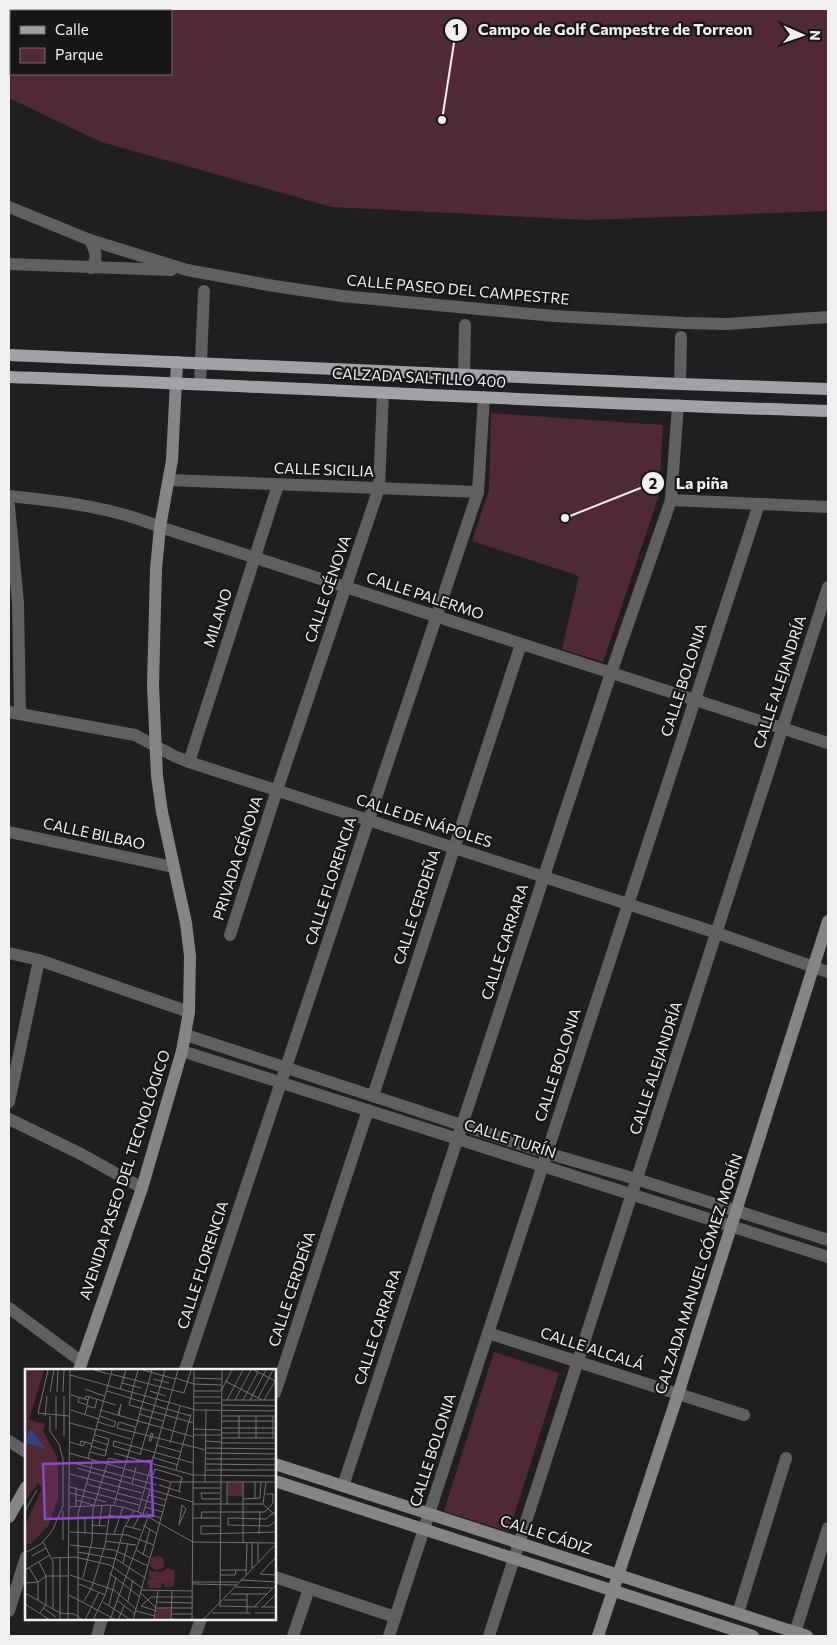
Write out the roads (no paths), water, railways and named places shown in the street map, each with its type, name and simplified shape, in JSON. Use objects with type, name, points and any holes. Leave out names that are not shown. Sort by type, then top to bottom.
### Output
[{"type":"main road","name":"CALZADA SALTILLO 400","points":[[9,355],[828,389]]},
{"type":"main road","name":"CALZADA SALTILLO 400","points":[[9,377],[828,411]]},
{"type":"street","name":"CALLE PASEO DEL CAMPESTRE","points":[[9,207],[90,240],[187,270],[342,296],[554,316],[727,324],[828,316]]},
{"type":"street","points":[[90,240],[96,254],[96,260],[91,268]]},
{"type":"street","points":[[9,264],[187,270]]},
{"type":"street","points":[[200,384],[204,291]]},
{"type":"street","points":[[464,375],[465,325]]},
{"type":"street","points":[[680,384],[681,337]]},
{"type":"street","name":"AVENIDA PASEO DEL TECNOLÓGICO","points":[[81,1366],[142,1188],[182,1051],[189,1012],[190,956],[186,923],[173,868],[157,776],[153,685],[156,569],[160,526],[172,460],[177,362]]},
{"type":"street","name":"CALLE GÉNOVA","points":[[277,790],[378,488],[383,393]]},
{"type":"street","name":"CALLE FLORENCIA","points":[[185,1369],[478,492],[484,397]]},
{"type":"street","name":"CALLE CARRARA","points":[[343,1486],[611,673],[671,500],[678,405]]},
{"type":"street","name":"CALLE SICILIA","points":[[169,480],[478,492]]},
{"type":"street","name":"MILANO","points":[[189,762],[278,485]]},
{"type":"street","name":"CALLE PALERMO","points":[[9,496],[58,501],[137,518],[828,743]]},
{"type":"street","points":[[671,500],[828,507]]},
{"type":"street","name":"CALLE BOLONIA","points":[[389,1636],[759,504]]},
{"type":"street","points":[[9,506],[15,713]]},
{"type":"street","name":"CALLE ALEJANDRÍA","points":[[489,1636],[828,587]]},
{"type":"street","name":"CALLE CERDEÑA","points":[[373,1096],[521,644]]},
{"type":"street","name":"CALLE DE NÁPOLES","points":[[15,713],[135,736],[189,762],[717,933],[828,972]]},
{"type":"street","name":"PRIVADA GÉNOVA","points":[[230,935],[277,790]]},
{"type":"street","name":"CALLE BILBAO","points":[[9,832],[173,868]]},
{"type":"street","name":"CALZADA MANUEL GÓMEZ MORÍN","points":[[598,1636],[678,1394],[828,921]]},
{"type":"street","points":[[9,953],[39,960],[189,1012]]},
{"type":"street","points":[[9,1102],[39,960]]},
{"type":"street","name":"CALLE TURÍN","points":[[186,1035],[547,1153],[828,1238]]},
{"type":"street","name":"CALLE TURÍN","points":[[182,1051],[828,1257]]},
{"type":"street","name":"CALLE CERDEÑA","points":[[276,1389],[368,1110]]},
{"type":"street","points":[[9,1118],[81,1154],[142,1188]]},
{"type":"street","points":[[9,1308],[81,1366]]},
{"type":"street","name":"CALLE ALCALÁ","points":[[488,1333],[744,1415]]},
{"type":"street","points":[[9,1441],[25,1451]]},
{"type":"street","points":[[738,1613],[786,1458]]},
{"type":"street","name":"CALLE CÁDIZ","points":[[276,1464],[738,1613],[798,1635]]},
{"type":"street","points":[[276,1480],[753,1636]]},
{"type":"street","points":[[9,1517],[25,1492]]},
{"type":"street","points":[[798,1635],[823,1560],[828,1528]]},
{"type":"street","points":[[9,1611],[25,1560]]},
{"type":"street","points":[[276,1578],[395,1617]]},
{"type":"street","points":[[293,1636],[309,1589]]},
{"type":"street","points":[[97,1636],[102,1620]]},
{"type":"street","points":[[195,1636],[201,1620]]},
{"type":"place","name":"Campo de Golf Campestre de Torreon","points":[[442,120]]},
{"type":"place","name":"La piña","points":[[565,518]]}]
